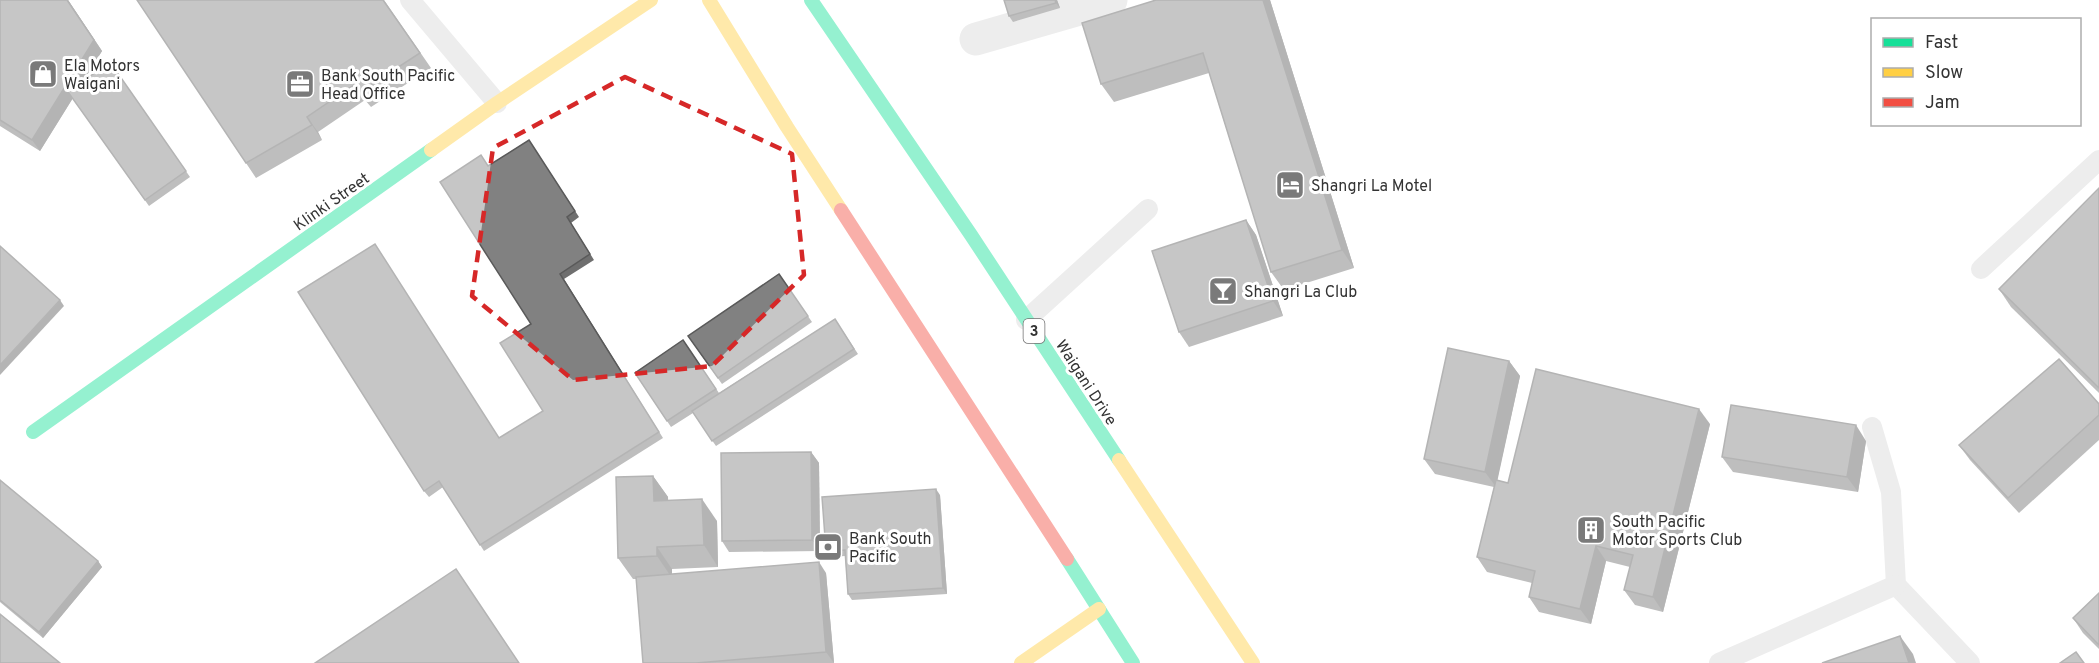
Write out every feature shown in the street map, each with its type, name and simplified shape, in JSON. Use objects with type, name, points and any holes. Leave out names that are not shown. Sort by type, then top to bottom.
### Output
[{"type":"main road","name":"Klinki Street","points":[[33,432],[497,103],[651,0]]},
{"type":"main road","points":[[709,0],[787,127],[1133,663]]},
{"type":"main road","name":"Waigani Drive","points":[[811,0],[1253,663]]},
{"type":"main road","points":[[1021,663],[1099,609]]},
{"type":"street","points":[[976,39],[1111,0]]},
{"type":"lane","points":[[410,0],[497,103]]},
{"type":"lane","points":[[1981,269],[2099,159]]},
{"type":"lane","points":[[1026,320],[1148,209]]},
{"type":"lane","points":[[1872,427],[1891,492],[1896,585],[1970,663]]},
{"type":"lane","points":[[1719,663],[1896,585]]},
{"type":"highlighted area","points":[[625,77],[792,154],[804,275],[712,366],[573,380],[472,296],[493,148]]},
{"type":"building","name":"Ela Motors Waigani","points":[[0,0],[67,0],[94,40],[32,140],[0,120]]},
{"type":"building","name":"Bank South Pacific Head Office","points":[[137,0],[383,0],[420,53],[360,92],[354,85],[307,117],[312,125],[246,163]]},
{"type":"building","points":[[1004,0],[1055,0],[1056,3],[1009,16]]},
{"type":"building","name":"Shangri La Motel","points":[[1156,0],[1263,0],[1342,250],[1271,272],[1203,53],[1101,84],[1082,23]]},
{"type":"building","points":[[110,62],[186,171],[145,200],[68,92]]},
{"type":"building","points":[[529,140],[575,211],[567,217],[590,254],[560,274],[659,432],[480,545],[439,481],[424,491],[298,292],[375,244],[499,438],[543,411],[500,343],[531,324],[440,182],[481,155],[488,166]]},
{"type":"building","points":[[2099,188],[2099,388],[1999,289]]},
{"type":"building","name":"Shangri La Club","points":[[1246,220],[1273,301],[1179,332],[1152,251]]},
{"type":"building","points":[[0,246],[60,300],[0,365]]},
{"type":"building","points":[[779,274],[808,316],[718,378],[688,336]]},
{"type":"building","points":[[835,319],[854,349],[712,441],[692,411]]},
{"type":"building","points":[[683,340],[716,389],[667,421],[635,373]]},
{"type":"building","points":[[1448,348],[1509,361],[1485,472],[1424,459]]},
{"type":"building","points":[[2059,359],[2099,404],[2099,415],[2008,498],[1959,445]]},
{"type":"building","name":"South Pacific Motor Sports Club","points":[[1536,369],[1699,409],[1653,597],[1624,590],[1633,555],[1596,546],[1580,609],[1529,597],[1535,571],[1477,557],[1496,480],[1508,483]]},
{"type":"building","points":[[1731,405],[1856,425],[1847,477],[1722,457]]},
{"type":"building","points":[[811,452],[812,540],[722,541],[721,453]]},
{"type":"building","points":[[653,476],[654,501],[702,499],[704,545],[657,547],[657,556],[618,558],[616,477]]},
{"type":"building","points":[[0,480],[98,561],[39,632],[0,600]]},
{"type":"building","points":[[936,489],[943,588],[848,594],[845,550],[826,551],[822,497]]},
{"type":"building","points":[[819,562],[826,652],[696,663],[643,663],[636,577]]},
{"type":"building","points":[[456,569],[519,663],[315,663]]},
{"type":"building","points":[[2099,593],[2099,645],[2073,618]]},
{"type":"building","points":[[0,614],[60,663],[0,663]]},
{"type":"building","points":[[1900,636],[1909,663],[1822,663]]},
{"type":"building","points":[[2076,652],[2084,663],[2060,663]]},
{"type":"traffic: fast","points":[[811,0],[971,235],[1119,460]]},
{"type":"traffic: fast","points":[[33,432],[431,150]]},
{"type":"traffic: fast","points":[[1067,559],[1133,663]]},
{"type":"traffic: slow","points":[[431,150],[651,0]]},
{"type":"traffic: slow","points":[[709,0],[841,210]]},
{"type":"traffic: slow","points":[[1119,460],[1253,663]]},
{"type":"traffic: slow","points":[[1021,663],[1099,609]]},
{"type":"traffic: jam","points":[[841,210],[1067,559]]},
{"type":"place","name":"Ela Motors Waigani","points":[[43,74]]},
{"type":"place","name":"Bank South Pacific Head Office","points":[[300,84]]},
{"type":"place","name":"Shangri La Motel","points":[[1290,185]]},
{"type":"place","name":"Shangri La Club","points":[[1223,291]]},
{"type":"place","name":"South Pacific Motor Sports Club","points":[[1591,530]]},
{"type":"place","name":"Bank South Pacific","points":[[828,547]]}]
